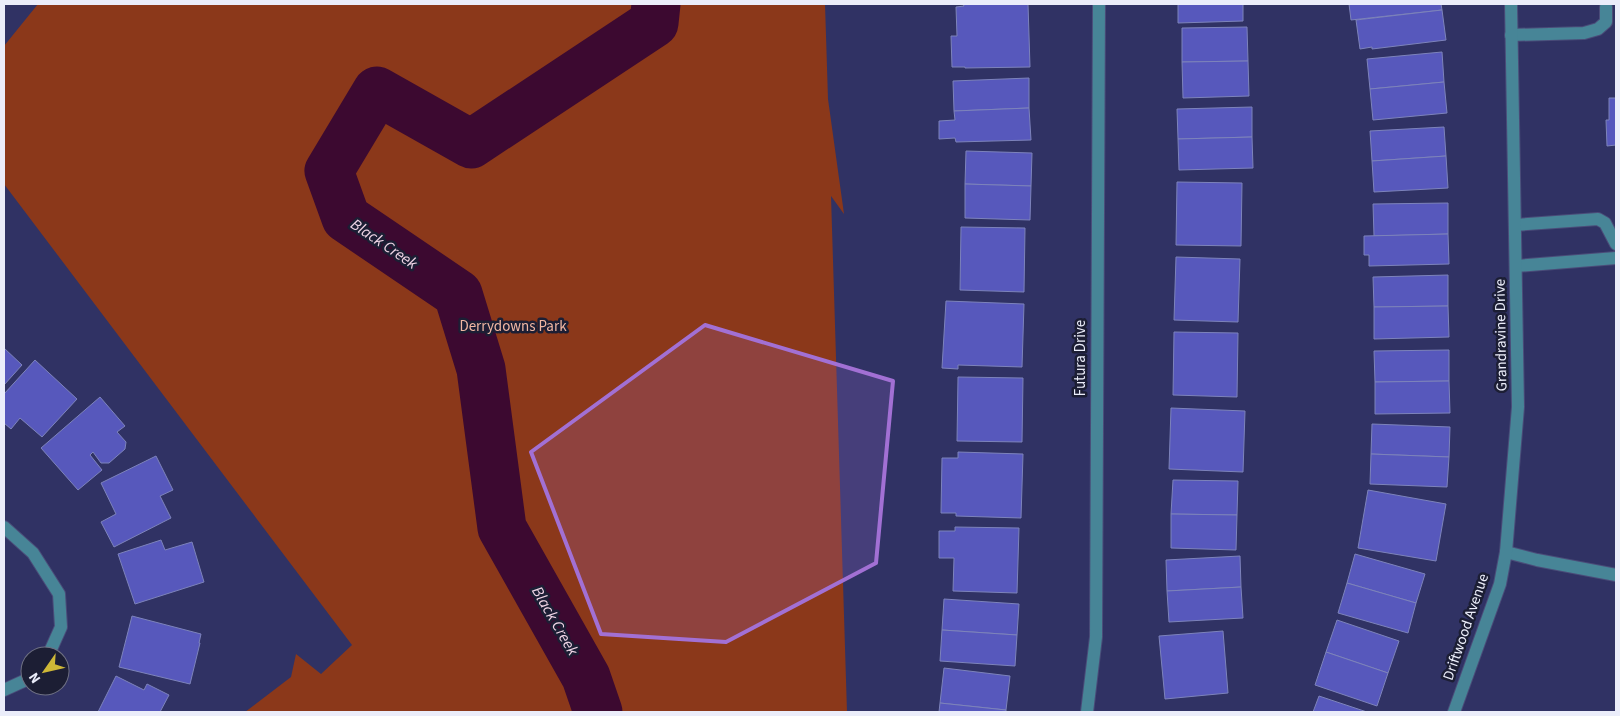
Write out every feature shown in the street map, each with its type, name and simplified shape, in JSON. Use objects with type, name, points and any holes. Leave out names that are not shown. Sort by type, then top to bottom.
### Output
[{"type":"street","name":"Futura Drive","points":[[1087,712],[1096,637],[1099,4]]},
{"type":"street","name":"Grandravine Drive","points":[[1506,552],[1518,407],[1511,4]]},
{"type":"street","points":[[1511,35],[1584,34],[1598,29],[1606,22],[1606,7]]},
{"type":"street","points":[[1515,226],[1598,219],[1605,223],[1616,244]]},
{"type":"street","points":[[1516,266],[1616,258]]},
{"type":"street","points":[[4,527],[32,553],[59,594],[61,627],[52,646]]},
{"type":"street","points":[[1506,552],[1616,575]]},
{"type":"street","name":"Driftwood Avenue","points":[[1454,712],[1500,584],[1506,552]]},
{"type":"street","points":[[4,690],[20,683]]},
{"type":"highlighted area","points":[[705,325],[893,381],[876,563],[726,642],[601,634],[531,452]]},
{"type":"green space","name":"Derrydowns Park","points":[[38,4],[825,4],[828,99],[844,214],[831,196],[847,712],[245,712],[291,677],[296,654],[321,674],[352,645],[4,184],[4,46]]},
{"type":"building","points":[[963,4],[1028,4],[1030,67],[952,67],[951,36],[957,36],[956,7],[964,6]]},
{"type":"building","points":[[1178,4],[1243,4],[1243,21],[1178,23]]},
{"type":"building","points":[[1349,4],[1441,4],[1442,10],[1351,20]]},
{"type":"building","points":[[1442,10],[1446,40],[1360,49],[1356,20]]},
{"type":"building","points":[[1247,27],[1248,61],[1182,62],[1182,28]]},
{"type":"building","points":[[1442,52],[1444,82],[1370,89],[1367,59]]},
{"type":"building","points":[[1248,61],[1249,96],[1183,98],[1182,62]]},
{"type":"building","points":[[1029,78],[1029,108],[954,111],[953,81]]},
{"type":"building","points":[[1444,82],[1447,113],[1373,120],[1370,89]]},
{"type":"building","points":[[1609,98],[1616,98],[1616,145],[1607,146],[1606,120],[1609,120]]},
{"type":"building","points":[[1252,107],[1252,137],[1178,139],[1177,109]]},
{"type":"building","points":[[1029,108],[1031,140],[956,142],[955,138],[939,139],[939,121],[955,120],[954,111]]},
{"type":"building","points":[[1444,127],[1446,156],[1372,161],[1370,131]]},
{"type":"building","points":[[1252,137],[1253,168],[1179,170],[1178,139]]},
{"type":"building","points":[[966,151],[1032,153],[1031,186],[965,184]]},
{"type":"building","points":[[1446,156],[1448,188],[1374,192],[1372,161]]},
{"type":"building","points":[[1177,182],[1242,183],[1241,246],[1176,245]]},
{"type":"building","points":[[965,184],[1031,186],[1030,220],[965,218]]},
{"type":"building","points":[[1448,203],[1448,234],[1374,236],[1373,204]]},
{"type":"building","points":[[961,227],[1025,228],[1024,292],[960,290]]},
{"type":"building","points":[[1448,234],[1449,264],[1369,266],[1369,255],[1364,255],[1364,236]]},
{"type":"building","points":[[1176,257],[1240,259],[1238,322],[1174,320]]},
{"type":"building","points":[[1448,275],[1448,306],[1374,307],[1373,277]]},
{"type":"building","points":[[946,301],[1024,304],[1022,367],[958,365],[958,369],[942,368]]},
{"type":"building","points":[[1448,306],[1449,337],[1374,339],[1374,307]]},
{"type":"building","points":[[1174,332],[1238,333],[1237,397],[1173,395]]},
{"type":"building","points":[[4,348],[22,365],[4,385]]},
{"type":"building","points":[[1449,350],[1449,381],[1375,382],[1374,351]]},
{"type":"building","points":[[35,360],[77,399],[42,437],[20,418],[11,429],[4,423],[4,394]]},
{"type":"building","points":[[958,377],[1023,378],[1022,442],[957,441]]},
{"type":"building","points":[[1449,381],[1450,413],[1375,414],[1375,382]]},
{"type":"building","points":[[100,397],[125,426],[117,432],[126,442],[125,449],[109,463],[101,463],[93,452],[90,455],[102,470],[78,490],[41,448]]},
{"type":"building","points":[[1171,408],[1245,411],[1243,472],[1169,469]]},
{"type":"building","points":[[1372,424],[1450,427],[1449,457],[1371,454]]},
{"type":"building","points":[[958,452],[1023,454],[1021,518],[956,516],[956,513],[941,513],[942,458],[958,458]]},
{"type":"building","points":[[1371,454],[1449,457],[1447,487],[1370,484]]},
{"type":"building","points":[[156,456],[173,490],[160,496],[171,518],[114,547],[101,522],[116,514],[101,483]]},
{"type":"building","points":[[1173,480],[1238,481],[1237,515],[1171,514]]},
{"type":"building","points":[[1368,490],[1446,504],[1436,561],[1358,548]]},
{"type":"building","points":[[1171,514],[1237,515],[1236,550],[1171,548]]},
{"type":"building","points":[[955,527],[1019,528],[1017,593],[953,591],[954,558],[939,558],[939,531],[955,531]]},
{"type":"building","points":[[161,540],[165,550],[192,542],[204,582],[135,604],[118,554]]},
{"type":"building","points":[[1355,554],[1425,574],[1416,603],[1347,583]]},
{"type":"building","points":[[1240,556],[1241,587],[1167,591],[1166,560]]},
{"type":"building","points":[[1347,583],[1416,603],[1408,633],[1338,613]]},
{"type":"building","points":[[1241,587],[1243,618],[1169,622],[1167,591]]},
{"type":"building","points":[[944,599],[1019,604],[1017,635],[942,630]]},
{"type":"building","points":[[132,616],[201,634],[190,684],[119,667]]},
{"type":"building","points":[[1337,620],[1399,641],[1388,673],[1326,652]]},
{"type":"building","points":[[942,630],[1017,635],[1015,666],[940,661]]},
{"type":"building","points":[[1223,631],[1228,693],[1165,699],[1159,636]]},
{"type":"building","points":[[1326,652],[1388,673],[1377,706],[1315,685]]},
{"type":"building","points":[[944,668],[1010,676],[1006,710],[940,703]]},
{"type":"building","points":[[116,676],[144,690],[147,684],[169,695],[160,712],[98,712]]},
{"type":"building","points":[[1319,696],[1367,712],[1313,712]]},
{"type":"building","points":[[940,703],[1006,710],[1006,712],[939,712]]},
{"type":"waterway","name":"Black Creek","points":[[598,712],[586,677],[502,528],[481,369],[458,294],[346,218],[329,171],[377,91],[471,144],[654,23],[656,4]]}]
